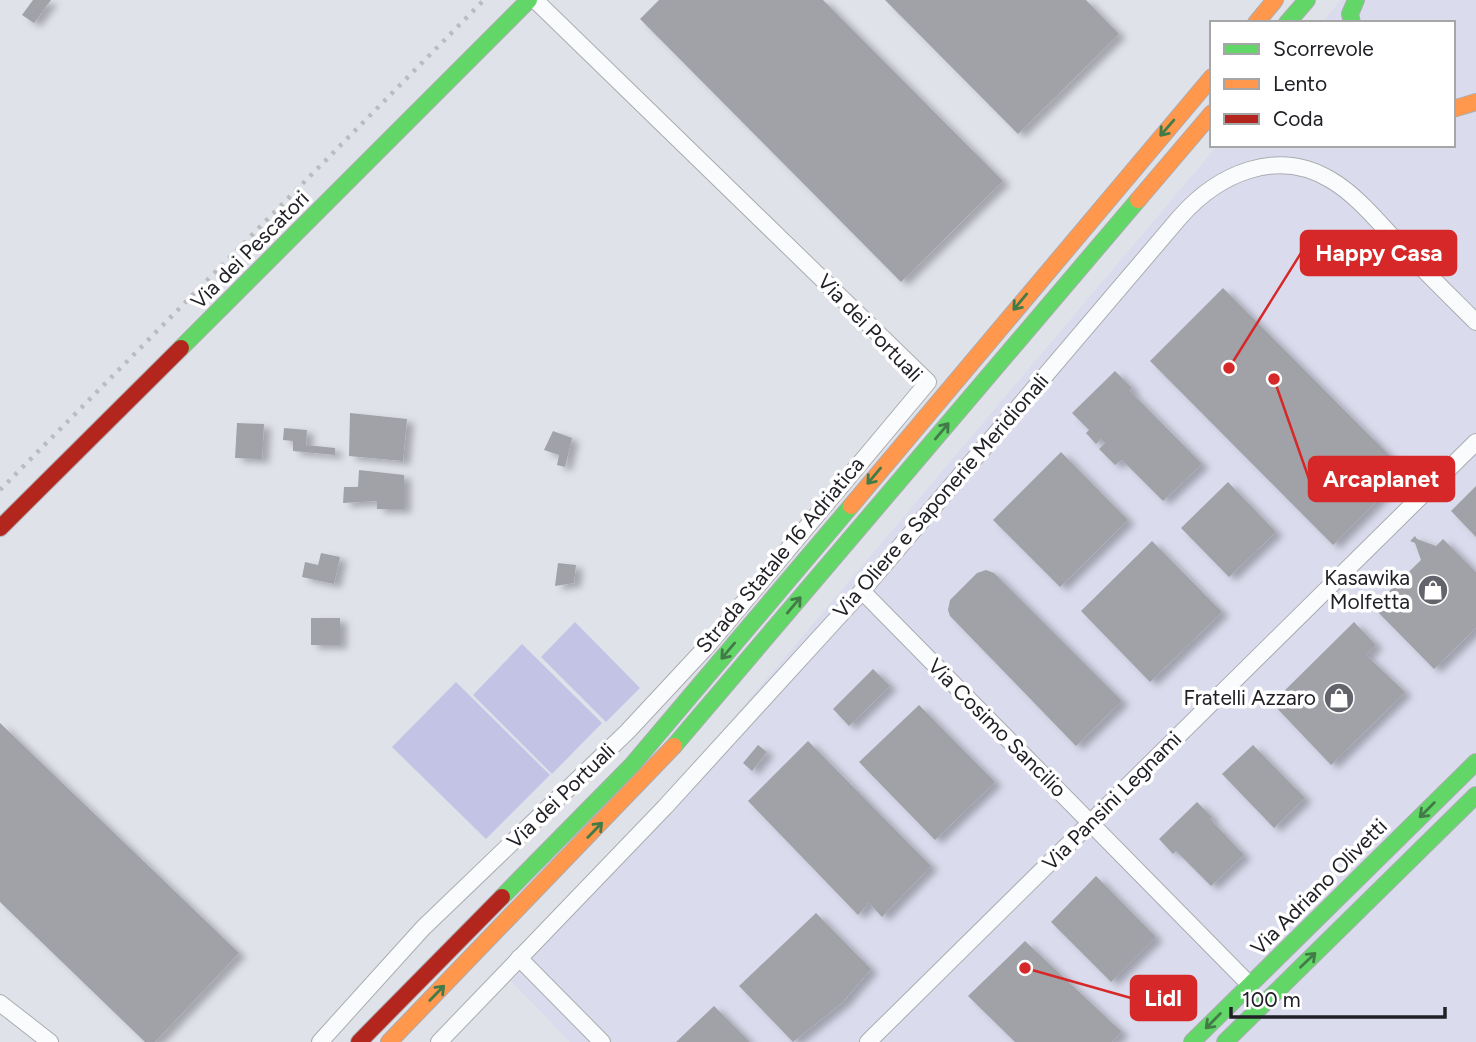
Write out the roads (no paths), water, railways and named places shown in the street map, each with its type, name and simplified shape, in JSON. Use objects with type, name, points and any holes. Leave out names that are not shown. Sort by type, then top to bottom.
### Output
[{"type":"main road","name":"Via dei Pescatori","points":[[0,528],[532,0]]},
{"type":"main road","points":[[1258,21],[1275,0]]},
{"type":"main road","points":[[1289,21],[1307,0]]},
{"type":"main road","points":[[1352,21],[1350,14],[1356,0]]},
{"type":"main road","points":[[1244,21],[1248,6]]},
{"type":"main road","name":"Strada Statale 16 Adriatica","points":[[359,1042],[632,765],[1210,78]]},
{"type":"main road","points":[[1455,108],[1476,102]]},
{"type":"main road","name":"Strada Statale 16 Adriatica","points":[[389,1042],[654,770],[1210,115]]},
{"type":"main road","points":[[1140,199],[1210,139]]},
{"type":"main road","name":"Via Adriano Olivetti","points":[[1192,1042],[1476,762]]},
{"type":"main road","name":"Via Adriano Olivetti","points":[[1224,1042],[1476,795]]},
{"type":"street","name":"Via dei Portuali","points":[[320,1042],[423,928],[628,732],[699,655],[928,382],[532,0]]},
{"type":"street","name":"Via Oliere e Saponerie Meridionali","points":[[439,1042],[665,807],[862,591],[1192,202],[1227,177],[1267,166],[1307,169],[1330,178],[1367,210],[1476,322]]},
{"type":"street","name":"Via Pansini Legnami","points":[[868,1042],[1476,442]]},
{"type":"street","name":"Via Cosimo Sancilio","points":[[862,591],[1250,985]]},
{"type":"street","points":[[519,958],[602,1042]]},
{"type":"street","points":[[0,1003],[50,1042]]},
{"type":"railway","points":[[0,490],[484,0]]},
{"type":"place","name":"Happy Casa","points":[[1229,368]]},
{"type":"place","name":"Arcaplanet","points":[[1274,379]]},
{"type":"place","name":"Kasawika Molfetta","points":[[1433,590]]},
{"type":"place","name":"Fratelli Azzaro","points":[[1339,698]]},
{"type":"place","name":"Lidl","points":[[1025,968]]}]
